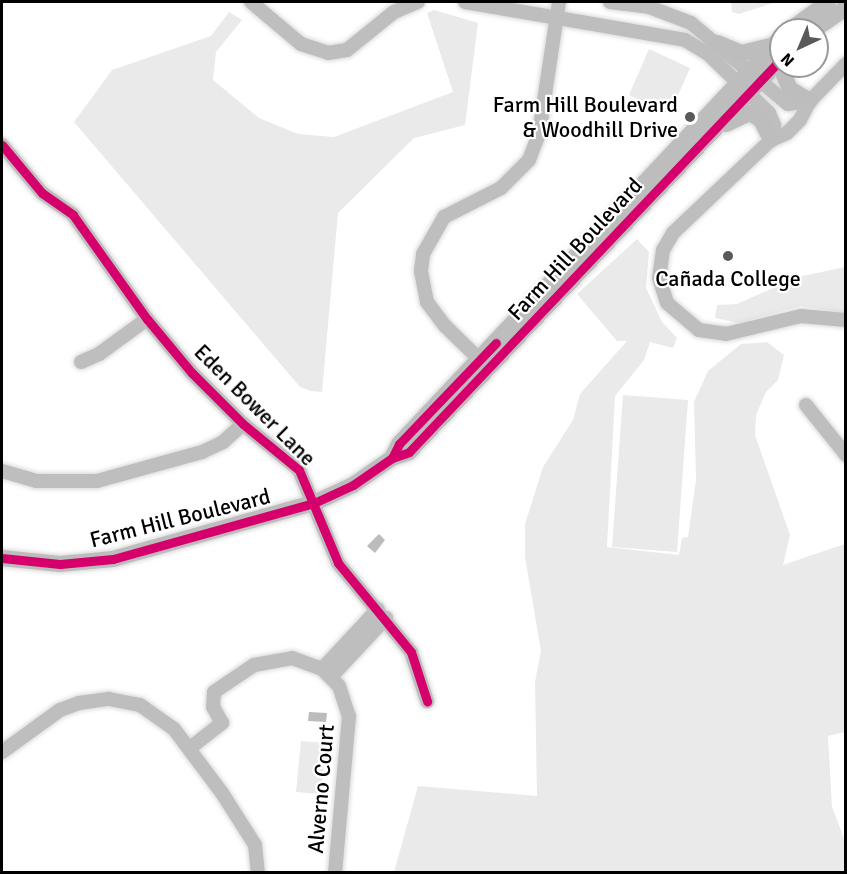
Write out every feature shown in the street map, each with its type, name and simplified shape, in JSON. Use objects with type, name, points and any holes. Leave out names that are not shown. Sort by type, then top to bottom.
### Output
[{"type":"main road","points":[[806,18],[828,2]]},
{"type":"main road","points":[[829,20],[846,8]]},
{"type":"main road","points":[[717,43],[742,53],[769,49]]},
{"type":"main road","name":"Farm Hill Boulevard","points":[[392,458],[399,444],[769,58]]},
{"type":"main road","points":[[785,78],[790,89],[810,101]]},
{"type":"main road","name":"Farm Hill Boulevard","points":[[2,558],[60,564],[113,559],[314,503],[353,485],[392,458],[409,452],[699,144],[748,81]]},
{"type":"main road","points":[[699,144],[743,114],[761,120],[771,140]]},
{"type":"street","points":[[251,2],[301,44],[328,53],[347,50],[397,7],[417,2]]},
{"type":"street","points":[[465,2],[685,40],[788,104],[810,101]]},
{"type":"street","points":[[480,360],[445,326],[428,302],[421,271],[423,254],[444,217],[501,188],[529,160],[539,134],[559,2]]},
{"type":"street","points":[[610,2],[678,16],[717,43],[748,81],[769,114],[774,125],[771,140]]},
{"type":"street","points":[[846,64],[810,101],[800,120],[787,133],[771,140],[673,233],[659,265],[661,291],[667,303],[686,323],[713,333],[740,331],[801,316],[846,320]]},
{"type":"street","name":"Eden Bower Lane","points":[[2,145],[42,193],[73,215],[147,319],[192,373],[243,424],[299,471],[338,562],[411,652],[427,701]]},
{"type":"street","points":[[81,362],[99,354],[147,319]]},
{"type":"street","points":[[806,405],[846,455]]},
{"type":"street","points":[[2,471],[36,481],[97,481],[202,452],[223,442],[243,424]]},
{"type":"street","points":[[190,748],[222,723],[213,707],[214,692],[254,665],[292,658],[326,673],[382,614]]},
{"type":"street","name":"Alverno Court","points":[[326,673],[339,686],[349,716],[335,873]]},
{"type":"street","points":[[2,752],[60,710],[109,699],[140,705],[157,715],[190,748],[255,845],[258,873]]},
{"type":"shaded area","points":[[731,2],[776,2],[739,14],[732,12]]},
{"type":"shaded area","points":[[434,10],[478,23],[465,125],[414,138],[338,213],[322,392],[311,391],[300,387],[74,122],[112,70],[211,36],[229,12],[242,20],[216,52],[213,80],[259,118],[298,134],[334,137],[453,92],[427,13]]},
{"type":"shaded area","points":[[649,49],[690,68],[670,114],[629,95]]},
{"type":"shaded area","points":[[637,239],[649,252],[646,288],[662,322],[677,338],[673,348],[650,342],[644,360],[615,396],[607,547],[679,555],[682,538],[688,537],[696,480],[694,402],[708,371],[741,344],[767,342],[784,355],[778,380],[766,392],[756,415],[755,435],[790,535],[783,565],[845,544],[845,732],[828,736],[832,807],[845,841],[845,872],[394,872],[418,786],[537,796],[535,682],[541,651],[525,557],[525,524],[543,467],[573,420],[580,394],[627,341],[617,341],[577,294]]},
{"type":"shaded area","points":[[845,267],[845,313],[801,306],[739,323],[715,318],[717,305],[737,304],[798,277]]},
{"type":"shaded area","points":[[623,395],[688,400],[677,552],[612,547]]},
{"type":"shaded area","points":[[379,534],[385,540],[375,553],[367,546]]},
{"type":"shaded area","points":[[309,712],[327,713],[326,722],[308,721]]},
{"type":"shaded area","points":[[301,741],[326,743],[321,794],[296,792]]},
{"type":"cycle path","points":[[2,558],[60,564],[113,559],[314,503],[353,485],[392,458],[409,452],[769,72]]},
{"type":"cycle path","points":[[2,145],[42,193],[73,215],[147,319],[192,373],[243,424],[299,470],[338,563],[411,652],[427,701]]},
{"type":"cycle path","points":[[392,458],[399,444],[496,343]]},
{"type":"place","name":"Farm Hill Boulevard & Woodhill Drive","points":[[690,117]]},
{"type":"place","name":"Cañada College","points":[[728,256]]}]
